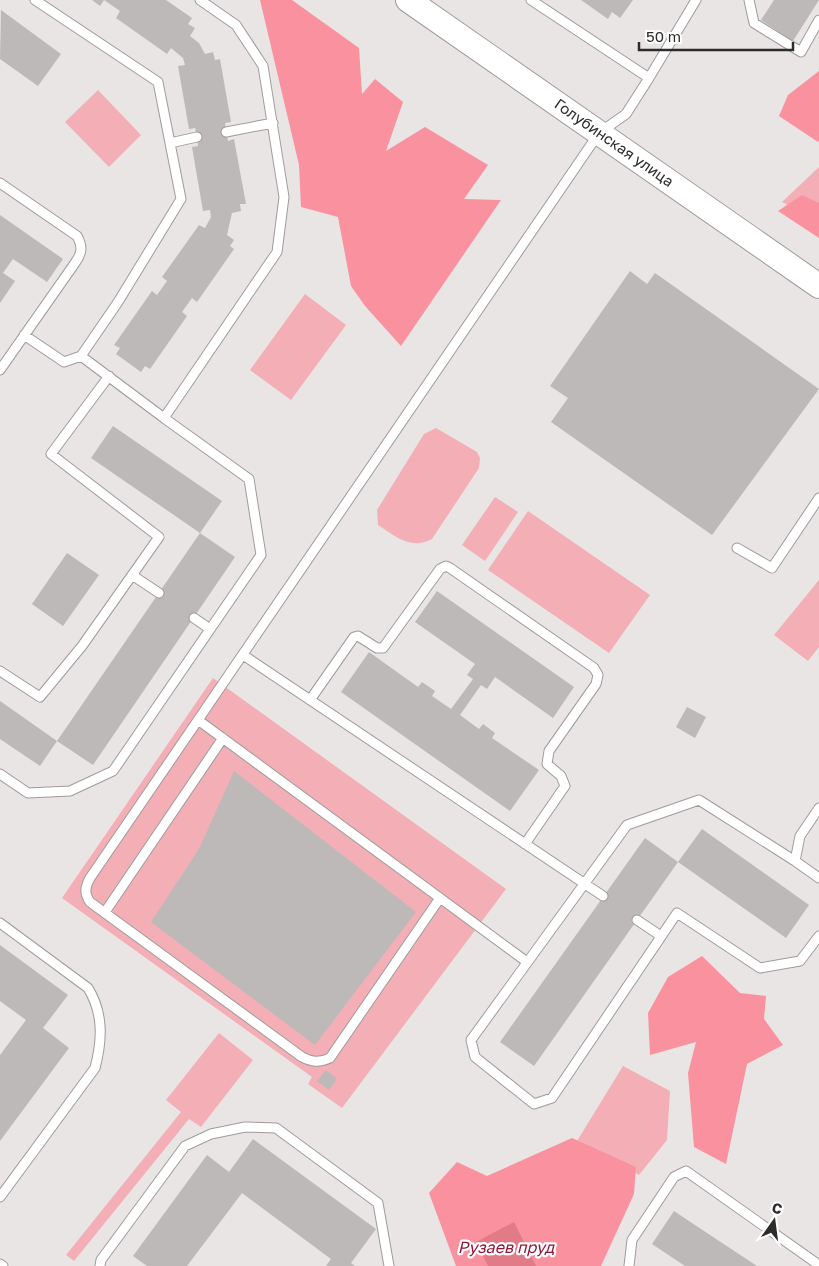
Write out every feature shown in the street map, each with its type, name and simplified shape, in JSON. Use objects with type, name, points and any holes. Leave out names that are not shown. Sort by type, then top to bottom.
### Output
[{"type":"street","name":"Голубинская улица","points":[[408,0],[819,286]]},
{"type":"lane","points":[[24,334],[64,362],[81,356],[118,302],[180,199],[158,82],[35,0]]},
{"type":"lane","points":[[164,418],[277,252],[284,197],[263,66],[236,24],[200,0]]},
{"type":"lane","points":[[531,0],[649,78]]},
{"type":"lane","points":[[440,898],[330,1058],[322,1062],[311,1062],[90,902],[86,896],[86,885],[599,133],[626,114],[696,0]]},
{"type":"lane","points":[[749,0],[754,23],[801,52],[819,20]]},
{"type":"lane","points":[[226,132],[273,123]]},
{"type":"lane","points":[[170,143],[197,137]]},
{"type":"lane","points":[[0,183],[77,236],[82,245],[81,254],[0,370]]},
{"type":"lane","points":[[0,774],[28,793],[70,791],[113,771],[261,555],[249,479],[81,356]]},
{"type":"lane","points":[[0,671],[40,697],[82,646],[159,537],[51,454],[108,376]]},
{"type":"lane","points":[[737,548],[772,568],[819,498]]},
{"type":"lane","points":[[310,700],[354,637],[358,636],[377,648],[384,648],[440,569],[446,566],[450,568],[594,668],[598,675],[596,684],[549,751],[546,764],[561,776],[565,786],[525,844]]},
{"type":"lane","points":[[132,575],[159,593]]},
{"type":"lane","points":[[194,618],[210,629]]},
{"type":"lane","points":[[243,654],[603,896]]},
{"type":"lane","points":[[198,720],[527,962]]},
{"type":"lane","points":[[105,912],[223,738]]},
{"type":"lane","points":[[819,878],[795,860],[699,800],[627,826],[471,1040],[475,1057],[534,1104],[552,1098],[677,912],[760,968],[800,961],[819,936]]},
{"type":"lane","points":[[795,860],[800,836],[819,808]]},
{"type":"lane","points":[[637,920],[662,936]]},
{"type":"lane","points":[[0,923],[88,988],[94,998],[101,1027],[100,1047],[95,1068],[0,1197]]},
{"type":"lane","points":[[100,1266],[101,1260],[185,1146],[211,1134],[245,1127],[276,1128],[378,1203],[389,1266]]},
{"type":"lane","points":[[629,1266],[632,1240],[674,1177],[686,1171],[819,1265]]},
{"type":"shaded area","points":[[260,0],[292,0],[359,48],[362,94],[375,79],[403,102],[386,151],[425,127],[488,165],[464,199],[501,200],[401,346],[365,306],[351,286],[338,217],[301,207],[299,165]]},
{"type":"shaded area","points":[[819,71],[818,142],[779,116],[788,95]]},
{"type":"shaded area","points":[[98,90],[141,135],[109,167],[65,122]]},
{"type":"shaded area","points":[[819,167],[819,221],[782,202]]},
{"type":"shaded area","points":[[802,195],[819,203],[819,238],[778,211]]},
{"type":"shaded area","points":[[305,294],[346,325],[291,400],[250,370]]},
{"type":"shaded area","points":[[436,428],[477,452],[480,458],[479,468],[432,539],[424,542],[410,543],[397,538],[378,525],[377,510],[424,434]]},
{"type":"shaded area","points":[[495,497],[518,512],[485,561],[462,545]]},
{"type":"shaded area","points":[[528,511],[650,595],[609,653],[488,570]]},
{"type":"shaded area","points":[[819,580],[819,647],[808,661],[774,635]]},
{"type":"shaded area","points":[[213,678],[506,889],[342,1108],[308,1084],[312,1077],[62,898]]},
{"type":"shaded area","points":[[702,956],[740,993],[766,996],[764,1019],[783,1045],[747,1064],[726,1164],[694,1147],[688,1073],[696,1042],[650,1055],[648,1013],[668,977]]},
{"type":"shaded area","points":[[219,1033],[253,1060],[201,1127],[189,1119],[74,1261],[66,1255],[181,1112],[166,1100]]},
{"type":"shaded area","points":[[623,1066],[670,1091],[667,1140],[639,1175],[577,1141]]},
{"type":"shaded area","points":[[572,1138],[636,1167],[634,1194],[601,1266],[456,1266],[429,1193],[457,1162],[487,1176]]},
{"type":"water","name":"Рузаев пруд","points":[[514,1222],[536,1266],[488,1266],[476,1242]]},
{"type":"building","points":[[92,0],[104,0],[100,6]]},
{"type":"building","points":[[104,0],[166,0],[192,18],[188,24],[195,28],[190,36],[199,43],[205,54],[213,52],[215,60],[220,59],[231,122],[225,123],[226,132],[228,141],[234,139],[246,204],[240,204],[241,211],[232,213],[227,235],[234,240],[230,246],[234,249],[197,302],[192,298],[182,312],[187,316],[150,369],[145,366],[141,372],[116,354],[120,348],[114,345],[152,291],[157,295],[167,281],[162,277],[199,225],[205,228],[211,217],[210,210],[203,211],[192,147],[198,146],[197,137],[195,128],[189,129],[178,66],[185,65],[183,58],[171,48],[167,54],[116,18],[120,11]]},
{"type":"building","points":[[581,0],[633,0],[620,18],[612,12],[608,19]]},
{"type":"building","points":[[774,0],[819,0],[793,41],[761,20]]},
{"type":"building","points":[[1,10],[61,54],[38,86],[0,59]]},
{"type":"building","points":[[0,215],[63,259],[47,282],[13,259],[3,273],[15,281],[0,303]]},
{"type":"building","points":[[630,271],[647,284],[655,273],[819,389],[712,535],[551,422],[568,398],[550,386]]},
{"type":"building","points":[[113,426],[222,501],[200,533],[91,458]]},
{"type":"building","points":[[200,533],[235,557],[93,765],[57,741]]},
{"type":"building","points":[[67,553],[99,575],[63,626],[32,604]]},
{"type":"building","points":[[437,591],[574,687],[553,718],[495,677],[487,689],[481,685],[460,715],[479,729],[483,724],[495,733],[492,738],[539,770],[510,811],[341,692],[369,652],[418,687],[422,682],[435,691],[432,696],[451,709],[473,679],[467,675],[475,664],[415,622]]},
{"type":"building","points":[[0,701],[57,741],[40,766],[0,739]]},
{"type":"building","points":[[687,707],[706,717],[695,738],[676,727]]},
{"type":"building","points":[[234,771],[416,912],[315,1045],[151,922],[199,849]]},
{"type":"building","points":[[702,829],[809,905],[786,938],[678,862]]},
{"type":"building","points":[[645,838],[678,862],[534,1066],[500,1042]]},
{"type":"building","points":[[0,945],[68,995],[43,1028],[69,1048],[0,1141],[0,1055],[26,1020],[0,1001]]},
{"type":"building","points":[[326,1070],[337,1079],[329,1090],[317,1081]]},
{"type":"building","points":[[253,1139],[376,1229],[351,1263],[355,1266],[326,1266],[331,1259],[242,1193],[187,1266],[147,1266],[133,1256],[207,1155],[229,1172]]},
{"type":"building","points":[[674,1211],[757,1266],[685,1266],[652,1244]]}]
